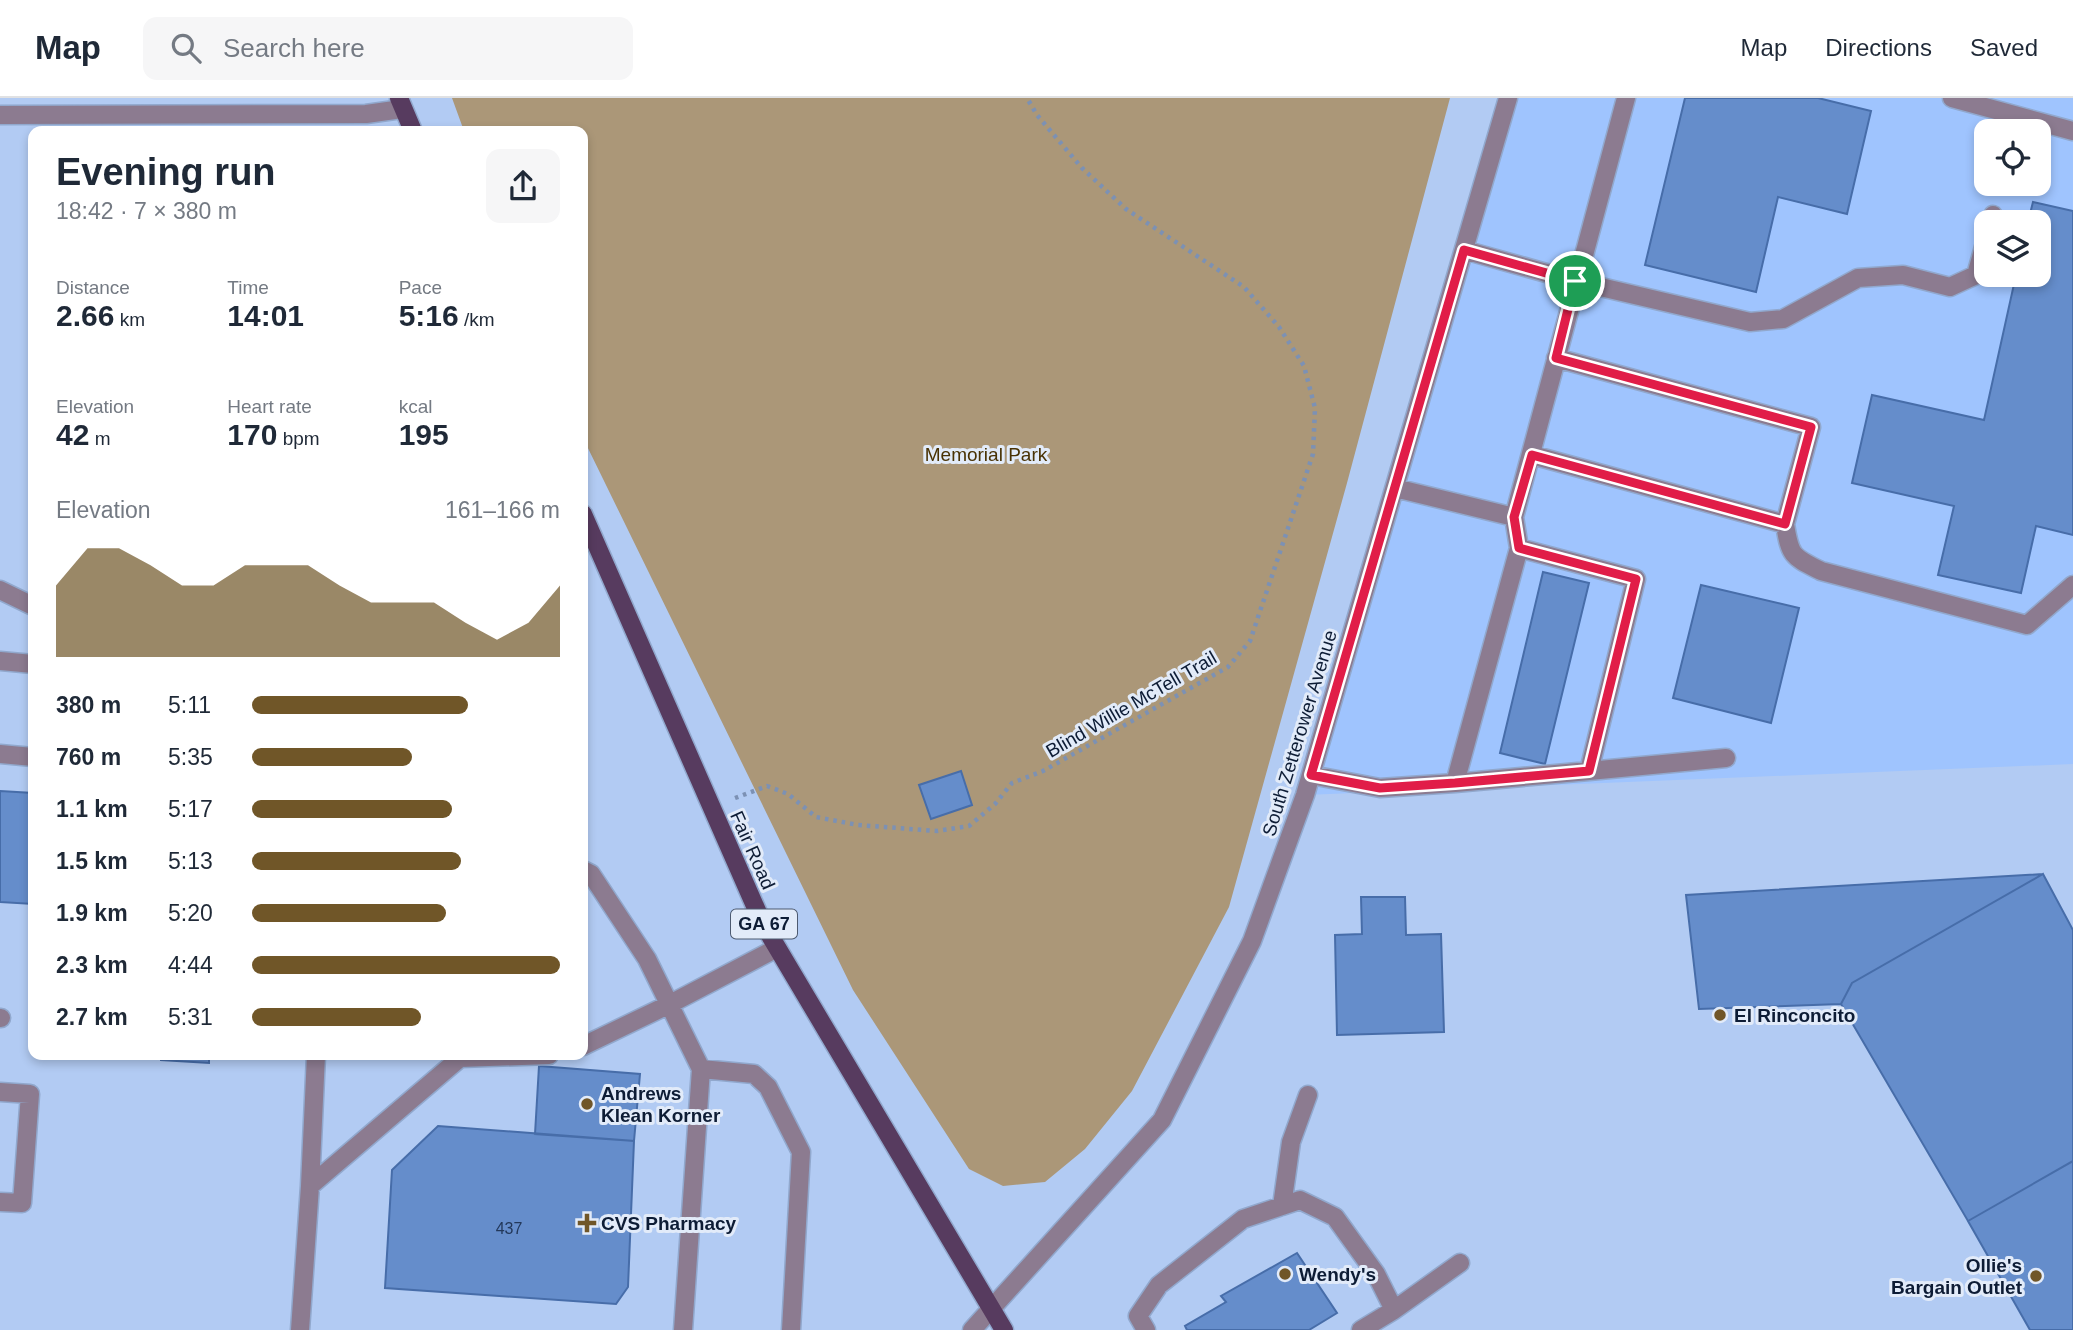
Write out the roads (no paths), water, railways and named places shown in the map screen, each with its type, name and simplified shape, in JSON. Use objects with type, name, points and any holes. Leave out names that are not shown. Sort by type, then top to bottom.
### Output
[{"type":"main road","points":[[401,103],[411,126]]},
{"type":"main road","name":"Fair Road","points":[[588,525],[762,922],[1003,1330]]},
{"type":"street","name":"South Zetterower Avenue","points":[[972,1330],[1162,1120],[1252,941],[1311,775],[1508,98]]},
{"type":"street","points":[[1455,783],[1519,548],[1514,517],[1626,98]]},
{"type":"street","points":[[1952,98],[2073,131]]},
{"type":"street","points":[[0,115],[366,114],[401,103]]},
{"type":"street","points":[[1464,250],[1575,281],[1750,322],[1783,319],[1858,278],[1903,275],[1950,287],[1974,276]]},
{"type":"street","points":[[1556,358],[1811,427],[1785,524],[1788,545],[1796,559],[1821,571],[2027,625],[2073,585]]},
{"type":"street","points":[[1532,455],[1785,524]]},
{"type":"street","points":[[1395,488],[1514,517]]},
{"type":"street","points":[[1519,548],[1636,579],[1589,771]]},
{"type":"street","points":[[0,590],[28,604]]},
{"type":"street","points":[[0,661],[28,664]]},
{"type":"street","points":[[0,754],[28,757]]},
{"type":"street","points":[[1311,775],[1380,788],[1726,758]]},
{"type":"street","points":[[588,872],[647,959],[701,1069],[683,1330]]},
{"type":"street","points":[[588,1044],[777,948]]},
{"type":"street","points":[[300,1330],[316,1060]]},
{"type":"street","points":[[310,1186],[458,1060]]},
{"type":"street","points":[[701,1069],[754,1074],[768,1087],[802,1152],[791,1330]]},
{"type":"street","points":[[0,1092],[30,1094],[22,1203],[0,1202]]},
{"type":"street","points":[[1282,1206],[1291,1142],[1308,1095]]},
{"type":"street","points":[[1146,1330],[1138,1316],[1159,1285],[1243,1219],[1300,1200],[1335,1217],[1376,1275],[1394,1310]]},
{"type":"street","points":[[1361,1330],[1461,1263]]},
{"type":"place","name":"El Rinconcito","points":[[1720,1015]]},
{"type":"place","name":"Andrews Klean Korner","points":[[587,1104]]},
{"type":"place","name":"CVS Pharmacy","points":[[587,1223]]},
{"type":"place","name":"Wendy's","points":[[1285,1274]]},
{"type":"place","name":"Ollie's Bargain Outlet","points":[[2036,1276]]},
{"type":"park label","name":"Memorial Park","points":[[986,454]]}]
